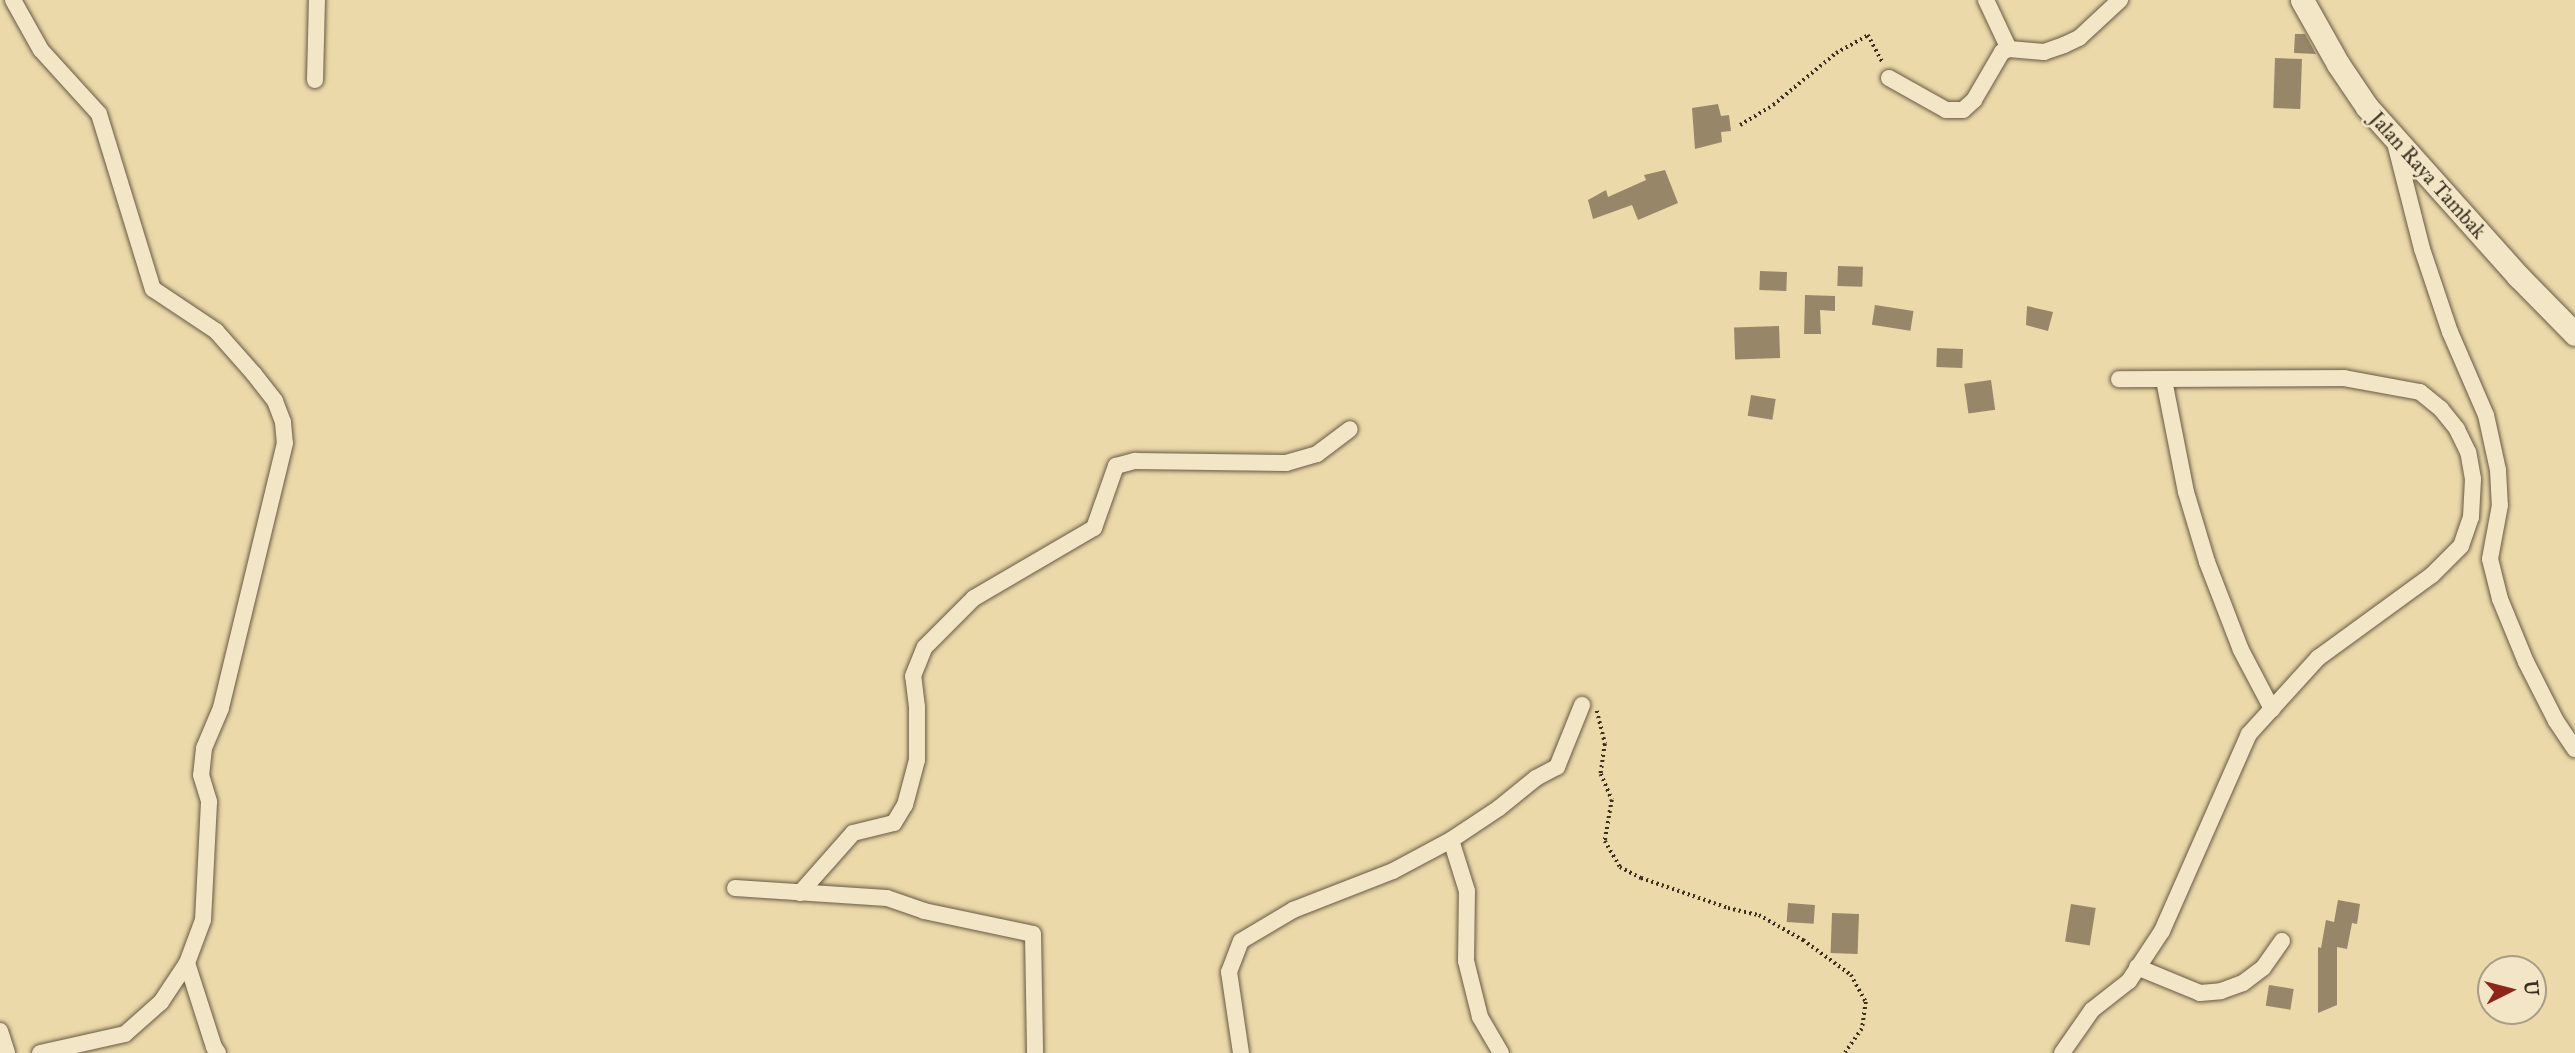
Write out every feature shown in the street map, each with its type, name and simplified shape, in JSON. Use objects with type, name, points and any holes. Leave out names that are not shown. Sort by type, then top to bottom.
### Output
[{"type":"street","points":[[13,0],[41,50],[99,114],[153,289],[216,331],[275,401],[283,422],[285,443],[250,600],[221,708],[204,748],[201,775],[209,802],[204,920],[187,963],[161,1002],[125,1034],[40,1053]]},
{"type":"street","points":[[315,80],[317,0]]},
{"type":"street","points":[[1986,0],[2009,49]]},
{"type":"street","points":[[1889,78],[1946,110],[1963,110],[1974,100],[1995,61],[2009,49],[2044,52],[2064,45],[2079,38],[2119,0]]},
{"type":"street","name":"Jalan Raya Tambak","points":[[2302,0],[2338,64],[2367,107],[2518,276],[2575,334]]},
{"type":"street","points":[[2393,136],[2422,249],[2451,332],[2486,415],[2498,470],[2500,505],[2490,559],[2500,598],[2526,662],[2556,721],[2575,749]]},
{"type":"street","points":[[2062,1053],[2092,1010],[2129,981],[2162,931],[2249,734],[2318,658],[2432,575],[2461,547],[2471,517],[2473,479],[2468,452],[2458,429],[2441,409],[2420,392],[2344,378],[2119,379]]},
{"type":"street","points":[[2164,380],[2186,492],[2207,562],[2241,650],[2272,709]]},
{"type":"street","points":[[800,892],[853,833],[894,823],[905,805],[917,760],[917,707],[913,676],[925,647],[974,598],[1094,528],[1116,466],[1135,461],[1286,463],[1317,454],[1350,429]]},
{"type":"street","points":[[1241,1053],[1230,972],[1241,942],[1293,910],[1393,871],[1451,840],[1499,808],[1536,778],[1557,767],[1582,705]]},
{"type":"street","points":[[1451,840],[1467,891],[1466,961],[1480,1017],[1501,1053]]},
{"type":"street","points":[[734,888],[887,898],[925,911],[1033,934],[1035,1053]]},
{"type":"street","points":[[2137,967],[2200,993],[2221,991],[2243,983],[2263,968],[2282,942]]},
{"type":"street","points":[[187,963],[218,1053]]},
{"type":"street","points":[[0,1031],[7,1053]]},
{"type":"path","points":[[1740,125],[1773,105],[1836,53],[1868,35],[1889,78]]},
{"type":"path","points":[[1582,705],[1599,712],[1605,744],[1601,774],[1612,800],[1605,841],[1620,867],[1641,878],[1728,908],[1759,915],[1803,940],[1851,975],[1866,1002],[1862,1029],[1845,1053]]},
{"type":"building","points":[[2295,34],[2305,34],[2316,54],[2294,53]]},
{"type":"building","points":[[2275,58],[2302,59],[2300,109],[2273,108]]},
{"type":"building","points":[[1718,104],[1721,116],[1729,115],[1731,131],[1721,132],[1722,142],[1695,149],[1692,108]]},
{"type":"building","points":[[1665,170],[1678,203],[1638,220],[1632,205],[1593,219],[1588,200],[1606,190],[1608,197],[1646,180],[1644,175]]},
{"type":"building","points":[[1838,266],[1863,267],[1862,287],[1837,286]]},
{"type":"building","points":[[1760,271],[1787,272],[1786,291],[1759,290]]},
{"type":"building","points":[[1805,295],[1835,296],[1835,311],[1820,310],[1821,334],[1804,334]]},
{"type":"building","points":[[1875,305],[1914,311],[1910,331],[1872,325]]},
{"type":"building","points":[[2027,306],[2053,312],[2048,331],[2026,325]]},
{"type":"building","points":[[1779,326],[1780,358],[1735,360],[1734,328]]},
{"type":"building","points":[[1937,348],[1963,349],[1962,368],[1936,367]]},
{"type":"building","points":[[1991,380],[1995,410],[1968,413],[1964,384]]},
{"type":"building","points":[[1751,395],[1776,399],[1772,420],[1748,416]]},
{"type":"building","points":[[2338,900],[2360,904],[2357,924],[2352,923],[2347,949],[2337,947],[2337,1005],[2318,1013],[2318,947],[2321,948],[2326,920],[2334,922]]},
{"type":"building","points":[[1788,903],[1815,905],[1814,924],[1787,922]]},
{"type":"building","points":[[2071,904],[2096,908],[2090,945],[2065,942]]},
{"type":"building","points":[[1832,913],[1859,914],[1858,954],[1831,953]]},
{"type":"building","points":[[2269,985],[2294,989],[2290,1010],[2266,1006]]}]
